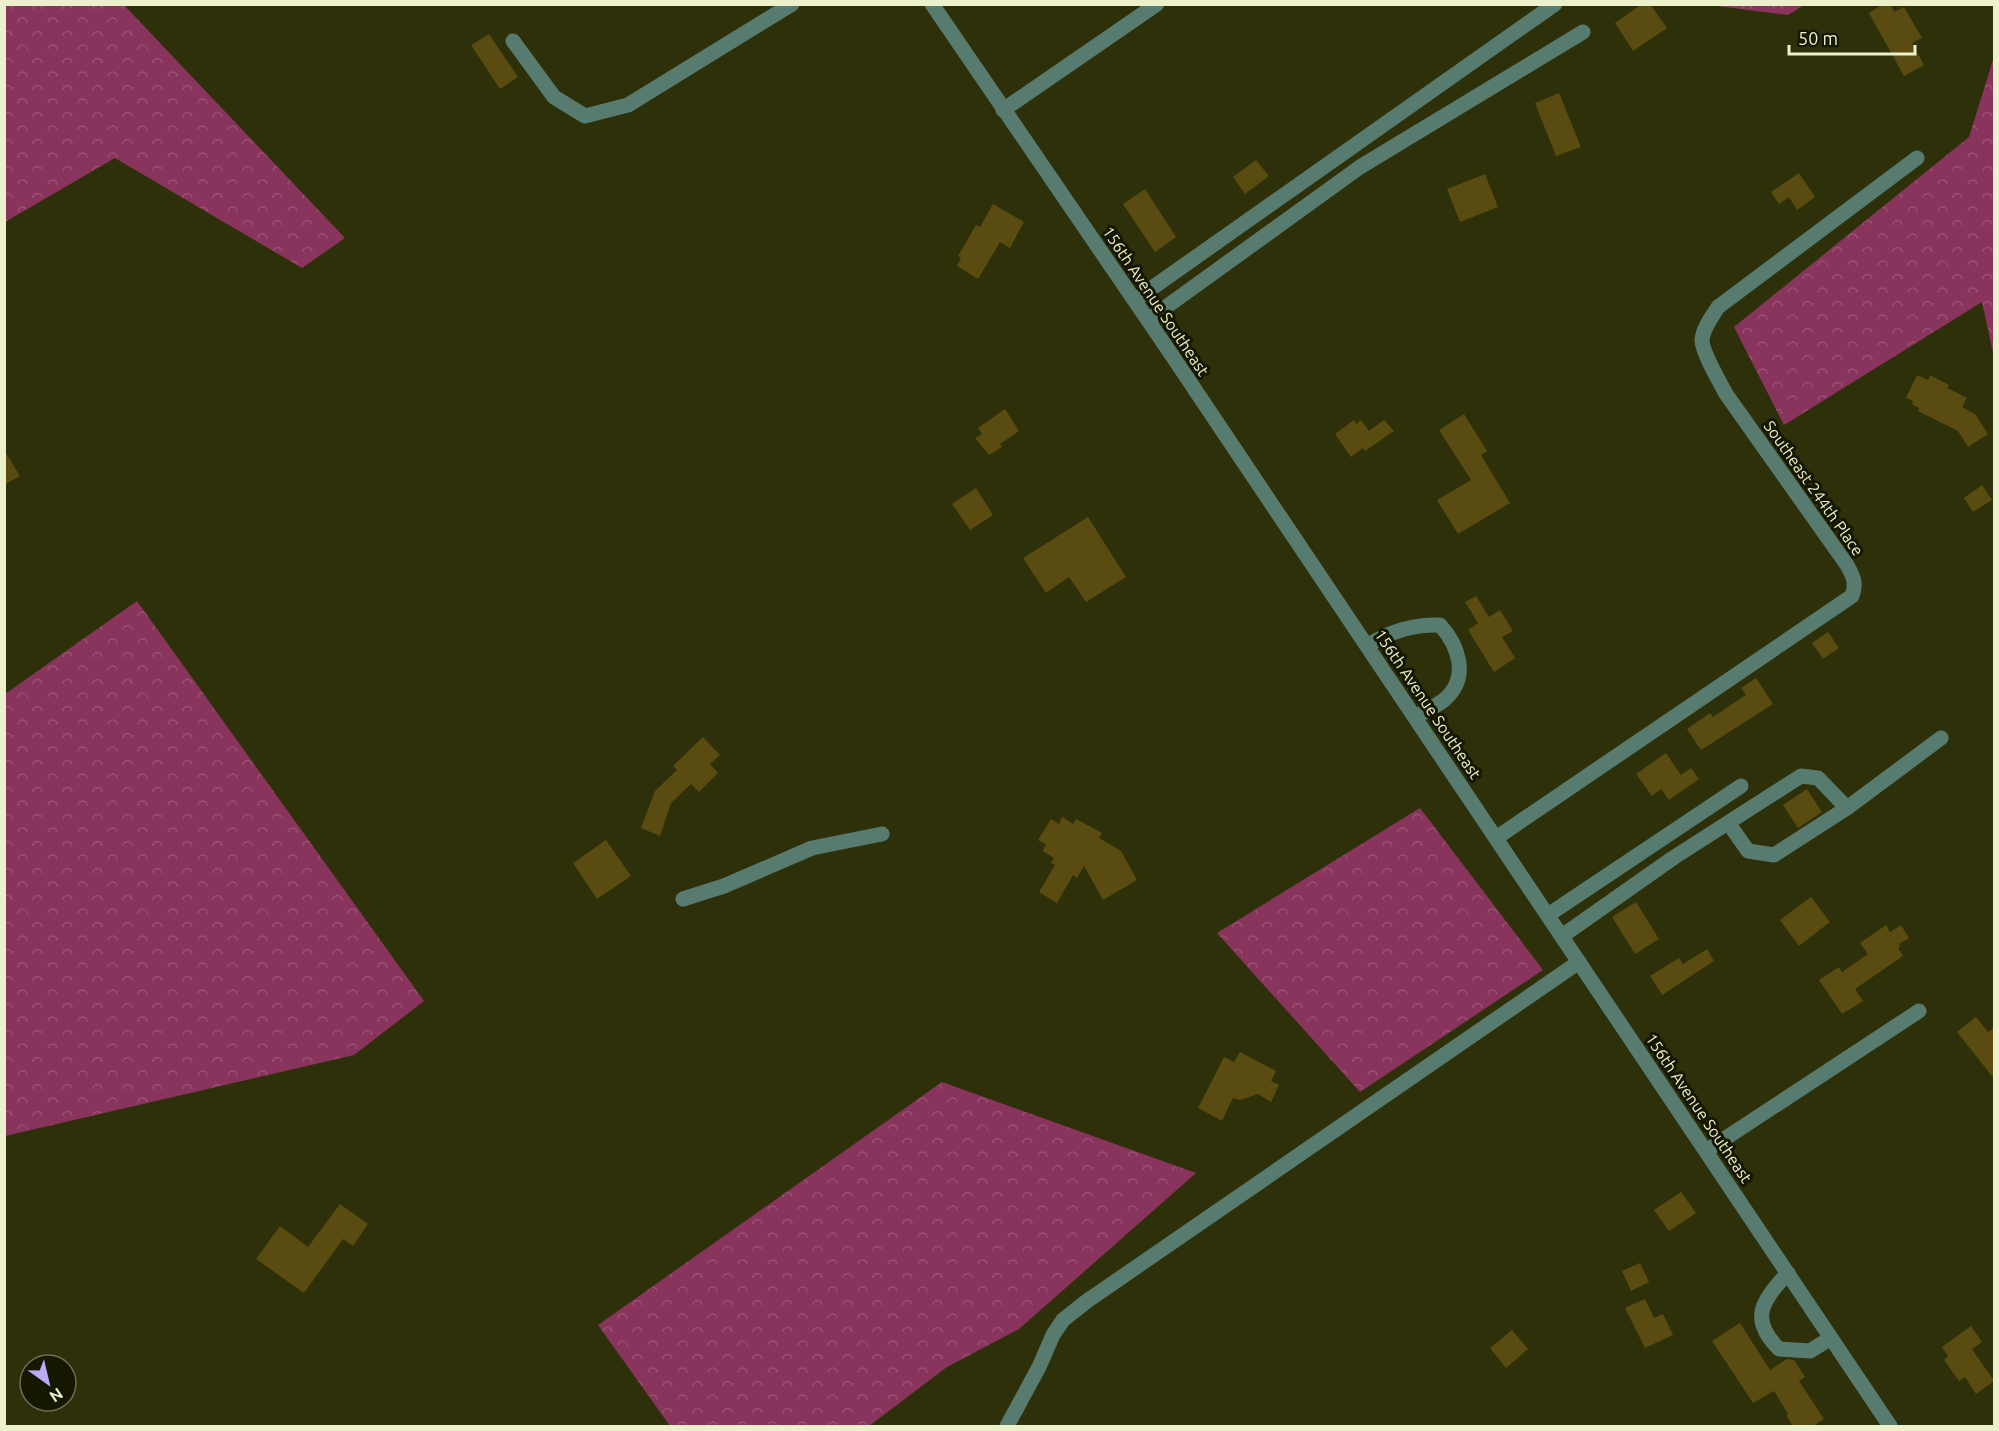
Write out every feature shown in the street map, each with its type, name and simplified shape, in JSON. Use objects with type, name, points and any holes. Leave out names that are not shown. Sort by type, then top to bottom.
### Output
[{"type":"street","points":[[513,40],[554,97],[585,116],[628,105],[792,4]]},
{"type":"street","name":"156th Avenue Southeast","points":[[932,4],[1135,300],[1890,1426]]},
{"type":"street","points":[[1003,110],[1157,4]]},
{"type":"street","points":[[1135,300],[1556,4]]},
{"type":"street","points":[[1148,320],[1360,167],[1583,32]]},
{"type":"street","name":"Southeast 244th Place","points":[[1496,838],[1852,596],[1856,587],[1854,577],[1847,565],[1726,394],[1710,364],[1702,341],[1706,325],[1718,307],[1917,158]]},
{"type":"street","points":[[1367,645],[1383,636],[1426,624],[1440,625],[1450,636],[1458,651],[1460,671],[1454,687],[1444,700],[1415,717]]},
{"type":"street","points":[[1729,824],[1748,851],[1774,855],[1847,808],[1941,738]]},
{"type":"street","points":[[1562,936],[1673,858],[1801,777],[1818,778],[1847,808]]},
{"type":"street","points":[[1548,915],[1741,786]]},
{"type":"street","points":[[683,899],[724,886],[812,848],[882,834]]},
{"type":"street","points":[[1007,1426],[1039,1367],[1053,1335],[1063,1320],[1579,962]]},
{"type":"street","points":[[1706,1151],[1919,1011]]},
{"type":"street","points":[[1788,1273],[1763,1302],[1763,1327],[1770,1340],[1779,1349],[1810,1350],[1831,1338]]},
{"type":"green space","points":[[124,4],[345,238],[302,268],[115,158],[5,222],[5,5]]},
{"type":"green space","points":[[1709,5],[1804,5],[1788,15]]},
{"type":"green space","points":[[1994,57],[1994,357],[1982,302],[1784,425],[1734,327],[1969,137]]},
{"type":"green space","points":[[137,601],[424,1001],[354,1055],[5,1136],[5,694]]},
{"type":"green space","points":[[1420,808],[1543,970],[1360,1092],[1217,933]]},
{"type":"green space","points":[[942,1082],[1196,1173],[1019,1329],[947,1367],[869,1426],[670,1426],[598,1325]]},
{"type":"building","points":[[1642,4],[1650,4],[1667,28],[1633,51],[1615,23]]},
{"type":"building","points":[[1883,4],[1890,4],[1894,12],[1904,7],[1922,38],[1912,43],[1924,65],[1904,76],[1869,13]]},
{"type":"building","points":[[489,34],[518,77],[500,89],[471,45]]},
{"type":"building","points":[[1559,93],[1581,147],[1556,156],[1535,103]]},
{"type":"building","points":[[1256,160],[1269,176],[1245,194],[1233,177]]},
{"type":"building","points":[[1799,173],[1815,197],[1797,210],[1789,197],[1779,204],[1771,192]]},
{"type":"building","points":[[1485,174],[1498,207],[1460,222],[1447,189]]},
{"type":"building","points":[[1145,189],[1176,237],[1155,252],[1123,204]]},
{"type":"building","points":[[993,204],[1024,222],[1010,248],[1000,242],[978,279],[957,266],[961,258],[958,256],[976,225],[980,227]]},
{"type":"building","points":[[1917,375],[1928,380],[1930,375],[1949,385],[1947,388],[1967,398],[1962,407],[1975,414],[1988,434],[1968,447],[1958,431],[1918,411],[1919,408],[1912,404],[1913,401],[1906,398]]},
{"type":"building","points":[[1005,409],[1019,431],[1000,444],[1002,447],[989,455],[975,438],[982,434],[978,428]]},
{"type":"building","points":[[1464,414],[1487,451],[1481,455],[1510,503],[1458,534],[1437,500],[1471,480],[1439,430]]},
{"type":"building","points":[[1354,420],[1356,424],[1361,420],[1369,431],[1384,420],[1394,431],[1365,451],[1363,448],[1351,457],[1335,434]]},
{"type":"building","points":[[4,450],[20,476],[4,485]]},
{"type":"building","points":[[1982,485],[1992,500],[1973,512],[1964,498]]},
{"type":"building","points":[[976,488],[993,515],[970,530],[952,504]]},
{"type":"building","points":[[1088,517],[1126,577],[1086,602],[1069,577],[1046,593],[1023,558]]},
{"type":"building","points":[[1476,596],[1489,617],[1500,610],[1513,631],[1502,637],[1515,658],[1494,672],[1468,630],[1478,623],[1465,602]]},
{"type":"building","points":[[1828,632],[1839,648],[1823,659],[1812,643]]},
{"type":"building","points":[[1756,678],[1773,704],[1701,750],[1687,729],[1710,713],[1713,717],[1746,695],[1741,688]]},
{"type":"building","points":[[703,737],[720,755],[710,764],[718,773],[699,792],[691,784],[671,803],[660,836],[641,828],[655,791],[677,770],[673,766]]},
{"type":"building","points":[[1666,753],[1681,775],[1691,768],[1699,779],[1669,800],[1661,789],[1652,796],[1636,774]]},
{"type":"building","points":[[1807,789],[1822,812],[1798,828],[1783,805]]},
{"type":"building","points":[[1062,817],[1073,824],[1076,819],[1102,833],[1099,838],[1121,851],[1137,880],[1103,900],[1084,866],[1077,878],[1073,875],[1057,903],[1039,892],[1055,865],[1051,863],[1054,858],[1043,851],[1046,844],[1038,840],[1051,819],[1059,824]]},
{"type":"building","points":[[606,840],[631,876],[597,899],[573,863]]},
{"type":"building","points":[[1811,897],[1830,922],[1799,946],[1780,920]]},
{"type":"building","points":[[1636,902],[1659,939],[1635,954],[1612,917]]},
{"type":"building","points":[[1886,925],[1890,932],[1901,925],[1909,938],[1899,944],[1898,948],[1903,956],[1855,989],[1863,1001],[1842,1014],[1819,980],[1839,967],[1842,972],[1868,954],[1860,943]]},
{"type":"building","points":[[1707,949],[1714,961],[1662,995],[1650,976],[1679,958],[1683,964]]},
{"type":"building","points":[[1976,1017],[1988,1032],[1995,1027],[1995,1080],[1957,1032]]},
{"type":"building","points":[[1240,1052],[1276,1071],[1271,1081],[1279,1085],[1271,1102],[1258,1094],[1240,1100],[1233,1098],[1222,1121],[1198,1108],[1224,1057],[1234,1062]]},
{"type":"building","points":[[1681,1192],[1696,1213],[1669,1231],[1654,1210]]},
{"type":"building","points":[[340,1204],[368,1224],[353,1246],[343,1239],[304,1293],[256,1259],[280,1226],[308,1247]]},
{"type":"building","points":[[1640,1263],[1649,1282],[1631,1291],[1622,1271]]},
{"type":"building","points":[[1645,1299],[1654,1318],[1663,1314],[1673,1335],[1645,1348],[1625,1308]]},
{"type":"building","points":[[1740,1323],[1770,1370],[1787,1359],[1794,1360],[1805,1377],[1799,1381],[1824,1419],[1813,1426],[1793,1426],[1774,1391],[1753,1403],[1712,1341]]},
{"type":"building","points":[[1971,1326],[1982,1342],[1972,1349],[1994,1381],[1976,1394],[1965,1377],[1959,1381],[1944,1360],[1948,1356],[1942,1347]]},
{"type":"building","points":[[1512,1330],[1528,1349],[1506,1368],[1490,1348]]}]
